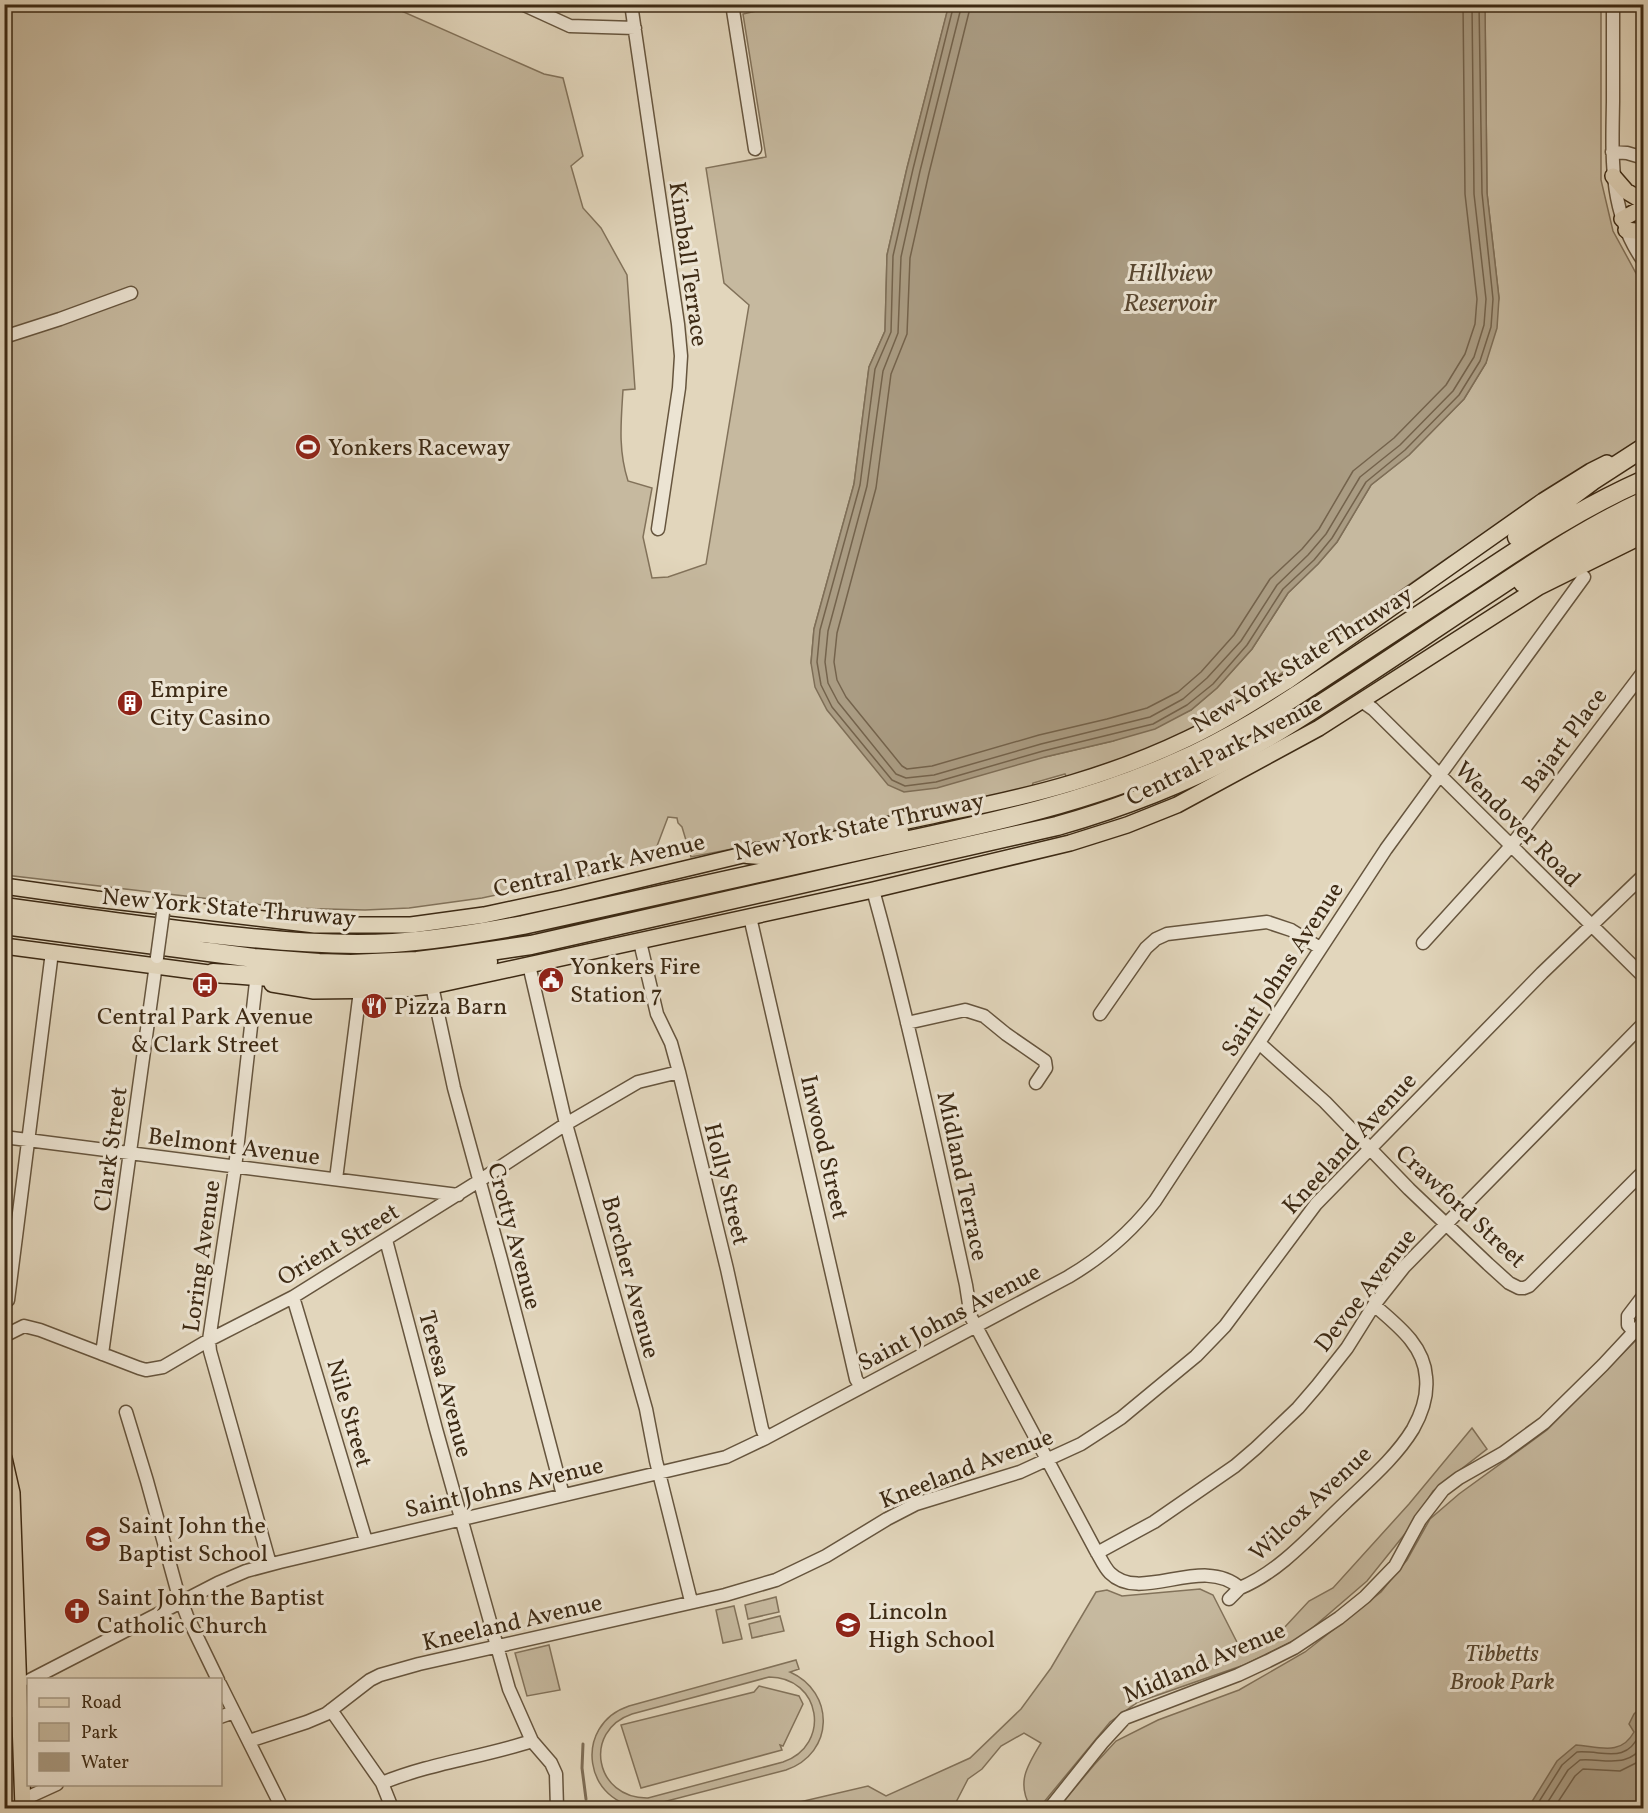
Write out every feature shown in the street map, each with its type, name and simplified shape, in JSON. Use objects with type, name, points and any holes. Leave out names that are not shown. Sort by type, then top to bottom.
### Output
[{"type":"highway","points":[[1388,635],[1477,565],[1592,481],[1644,448]]},
{"type":"highway","name":"New York State Thruway","points":[[4,907],[261,939],[327,944],[393,943],[491,931],[1023,814],[1128,783],[1178,762],[1265,716],[1564,521],[1622,489],[1644,480]]},
{"type":"highway","name":"New York State Thruway","points":[[4,925],[254,958],[351,964],[417,961],[531,945],[1025,834],[1089,817],[1181,782],[1240,753],[1278,731],[1572,539],[1644,501]]},
{"type":"highway","points":[[1406,647],[1644,519]]},
{"type":"highway","points":[[747,854],[761,855],[912,829],[939,833]]},
{"type":"highway","points":[[213,973],[311,979],[395,979],[435,974],[503,959],[531,945]]},
{"type":"main road","points":[[1613,176],[1626,191],[1644,202]]},
{"type":"main road","points":[[1644,207],[1624,224],[1644,232]]},
{"type":"main road","name":"Central Park Avenue","points":[[4,886],[164,910],[315,925],[411,925],[507,910],[835,832],[890,824],[1018,799],[1081,782],[1141,760],[1245,708],[1286,682],[1544,501],[1591,471],[1644,448]]},
{"type":"main road","name":"Central Park Avenue","points":[[4,946],[157,961],[256,982],[314,991],[394,990],[432,986],[640,942],[1070,843],[1127,825],[1177,805],[1363,702],[1452,642],[1539,588],[1644,535]]},
{"type":"main road","points":[[4,1458],[12,1493],[10,1609],[26,1682],[12,1711],[23,1804]]},
{"type":"street","points":[[522,4],[570,26],[635,28]]},
{"type":"street","name":"Kimball Terrace","points":[[631,4],[681,356],[680,388],[658,529]]},
{"type":"street","points":[[732,4],[755,148]]},
{"type":"street","points":[[1613,4],[1612,152],[1615,196],[1633,246],[1644,262]]},
{"type":"street","points":[[1612,152],[1644,158]]},
{"type":"street","points":[[4,337],[131,293]]},
{"type":"street","name":"Saint Johns Avenue","points":[[34,1678],[230,1577],[270,1564],[726,1457],[766,1438],[1081,1270],[1135,1226],[1162,1192],[1386,849],[1584,577]]},
{"type":"street","name":"Bajart Place","points":[[1423,943],[1511,846],[1644,671]]},
{"type":"street","name":"Wendover Road","points":[[1363,702],[1372,708],[1644,977]]},
{"type":"street","name":"Kneeland Avenue","points":[[249,1740],[307,1722],[331,1710],[354,1691],[380,1675],[419,1664],[725,1595],[776,1580],[826,1556],[916,1504],[1020,1472],[1081,1444],[1121,1418],[1196,1356],[1225,1326],[1316,1204],[1542,973],[1644,875]]},
{"type":"street","name":"Midland Terrace","points":[[873,890],[907,1023],[966,1285],[970,1317],[1097,1553]]},
{"type":"street","name":"Clark Street","points":[[102,1354],[164,910]]},
{"type":"street","name":"Inwood Street","points":[[750,916],[856,1379],[861,1387]]},
{"type":"street","points":[[1100,1014],[1146,948],[1156,939],[1167,934],[1267,922],[1291,930],[1320,948]]},
{"type":"street","name":"Holly Street","points":[[640,942],[657,1014],[671,1043],[679,1072],[727,1269],[762,1429],[766,1438]]},
{"type":"street","points":[[8,1300],[52,952]]},
{"type":"street","name":"Borcher Avenue","points":[[529,965],[566,1124],[646,1409],[659,1473],[691,1601]]},
{"type":"street","name":"Loring Avenue","points":[[256,982],[235,1168],[209,1340],[213,1362],[270,1564]]},
{"type":"street","name":"Crotty Avenue","points":[[432,986],[454,1088],[562,1495]]},
{"type":"street","points":[[336,1179],[360,991]]},
{"type":"street","points":[[907,1023],[965,1010],[984,1016],[1045,1061],[1046,1068],[1036,1083]]},
{"type":"street","name":"Devoe Avenue","points":[[1097,1553],[1154,1522],[1235,1466],[1298,1408],[1347,1348],[1374,1305],[1404,1267],[1644,1023]]},
{"type":"street","name":"Crawford Street","points":[[1259,1043],[1325,1102],[1409,1189],[1488,1264],[1509,1283],[1524,1288],[1534,1281],[1644,1171]]},
{"type":"street","name":"Orient Street","points":[[4,1336],[24,1326],[146,1370],[163,1367],[209,1340],[293,1297],[458,1195],[566,1124],[638,1082],[679,1072]]},
{"type":"street","name":"Belmont Avenue","points":[[4,1137],[458,1195]]},
{"type":"street","name":"Teresa Avenue","points":[[386,1240],[509,1689],[532,1741],[551,1763],[556,1774],[557,1809]]},
{"type":"street","points":[[1633,1331],[1628,1325],[1628,1316],[1644,1295]]},
{"type":"street","name":"Nile Street","points":[[293,1297],[366,1541]]},
{"type":"street","name":"Wilcox Avenue","points":[[1097,1553],[1110,1573],[1130,1583],[1150,1584],[1175,1578],[1214,1576],[1232,1581],[1240,1588],[1258,1581],[1310,1536],[1390,1458],[1413,1429],[1426,1397],[1426,1377],[1420,1352],[1402,1329],[1374,1305]]},
{"type":"street","name":"Midland Avenue","points":[[1050,1809],[1102,1743],[1125,1718],[1238,1675],[1294,1648],[1339,1618],[1365,1597],[1395,1566],[1420,1520],[1443,1490],[1459,1478],[1503,1453],[1544,1423],[1644,1321]]},
{"type":"street","points":[[126,1412],[177,1590],[217,1678]]},
{"type":"street","points":[[1229,1599],[1240,1588]]},
{"type":"street","points":[[222,1688],[282,1809]]},
{"type":"street","points":[[331,1710],[382,1783],[392,1809]]},
{"type":"street","points":[[222,1716],[234,1712]]},
{"type":"street","points":[[382,1783],[416,1770],[532,1741]]},
{"type":"street","points":[[23,1804],[55,1786]]},
{"type":"green space","name":"Yonkers Raceway","points":[[5,5],[388,5],[544,74],[563,78],[583,156],[571,166],[583,208],[601,228],[627,275],[635,389],[623,390],[621,447],[628,481],[652,488],[643,537],[652,578],[668,577],[706,564],[749,305],[724,283],[706,168],[766,157],[743,14],[782,5],[949,5],[887,255],[885,331],[869,367],[854,484],[814,629],[811,663],[1045,757],[1113,741],[1191,710],[1217,688],[1252,649],[1288,593],[1337,542],[1371,485],[1409,455],[1464,399],[1486,363],[1499,298],[1487,193],[1485,5],[1601,5],[1601,180],[1613,231],[1643,283],[1643,445],[1601,462],[1449,557],[1239,703],[1187,735],[1068,781],[1065,774],[1033,783],[1031,791],[691,857],[677,818],[668,817],[654,854],[643,864],[482,898],[409,908],[365,910],[288,908],[5,875]]},
{"type":"green space","name":"Tibbetts Brook Park","points":[[1643,1333],[1643,1808],[1058,1808],[1116,1741],[1158,1720],[1239,1690],[1305,1652],[1381,1592],[1407,1560],[1430,1519],[1459,1494],[1547,1430]]},
{"type":"green space","points":[[1472,1428],[1487,1449],[1433,1491],[1408,1530],[1367,1581],[1303,1636],[1244,1665],[1138,1702],[1110,1722],[1039,1808],[1031,1808],[1024,1791],[1024,1783],[1031,1759],[1041,1743],[1024,1733],[1001,1746],[982,1769],[968,1779],[953,1808],[774,1808],[868,1786],[886,1796],[970,1758],[1021,1709],[1051,1668],[1096,1592],[1107,1590],[1122,1596],[1200,1589],[1213,1595],[1242,1652],[1255,1650],[1283,1629],[1309,1601],[1333,1588],[1409,1504]]},
{"type":"green space","points":[[776,1597],[779,1612],[748,1619],[745,1605]]},
{"type":"green space","points":[[734,1606],[742,1639],[723,1643],[716,1610]]},
{"type":"green space","points":[[780,1616],[784,1631],[752,1638],[749,1624]]},
{"type":"green space","points":[[549,1645],[560,1690],[527,1696],[515,1653]]},
{"type":"green space","points":[[796,1660],[799,1669],[790,1672],[805,1681],[815,1693],[821,1707],[823,1722],[821,1737],[814,1750],[802,1762],[786,1770],[644,1807],[624,1803],[608,1793],[598,1780],[593,1763],[593,1746],[599,1730],[611,1716],[629,1706]],"holes":[[[769,1677],[787,1680],[800,1688],[809,1699],[814,1713],[814,1728],[809,1742],[799,1753],[783,1762],[648,1798],[630,1795],[616,1788],[606,1776],[601,1763],[601,1748],[606,1734],[616,1723],[632,1714]]]},
{"type":"green space","points":[[759,1686],[799,1696],[803,1704],[783,1746],[780,1745],[782,1750],[641,1788],[621,1725],[754,1692]]},
{"type":"water","name":"Hillview Reservoir","points":[[949,4],[1485,5],[1487,193],[1499,298],[1497,328],[1486,363],[1464,399],[1409,455],[1371,485],[1337,542],[1288,593],[1252,649],[1217,688],[1191,710],[1155,729],[1113,741],[1045,757],[937,788],[904,792],[888,785],[827,710],[815,687],[811,663],[814,629],[854,484],[869,367],[885,331],[887,255]]},
{"type":"water","points":[[1643,1706],[1643,1808],[1528,1808],[1557,1761],[1576,1745],[1609,1748],[1629,1740],[1634,1732],[1629,1724],[1634,1714]]},
{"type":"waterway","points":[[583,1744],[582,1768],[586,1799]]},
{"type":"place","name":"Yonkers Raceway","points":[[308,447]]},
{"type":"place","name":"Empire City Casino","points":[[130,703]]},
{"type":"place","name":"Yonkers Fire Station 7","points":[[551,980]]},
{"type":"place","name":"Central Park Avenue & Clark Street","points":[[205,985]]},
{"type":"place","name":"Pizza Barn","points":[[374,1006]]},
{"type":"place","name":"Saint John the Baptist School","points":[[98,1539]]},
{"type":"place","name":"Saint John the Baptist Catholic Church","points":[[77,1611]]},
{"type":"place","name":"Lincoln High School","points":[[848,1625]]}]
